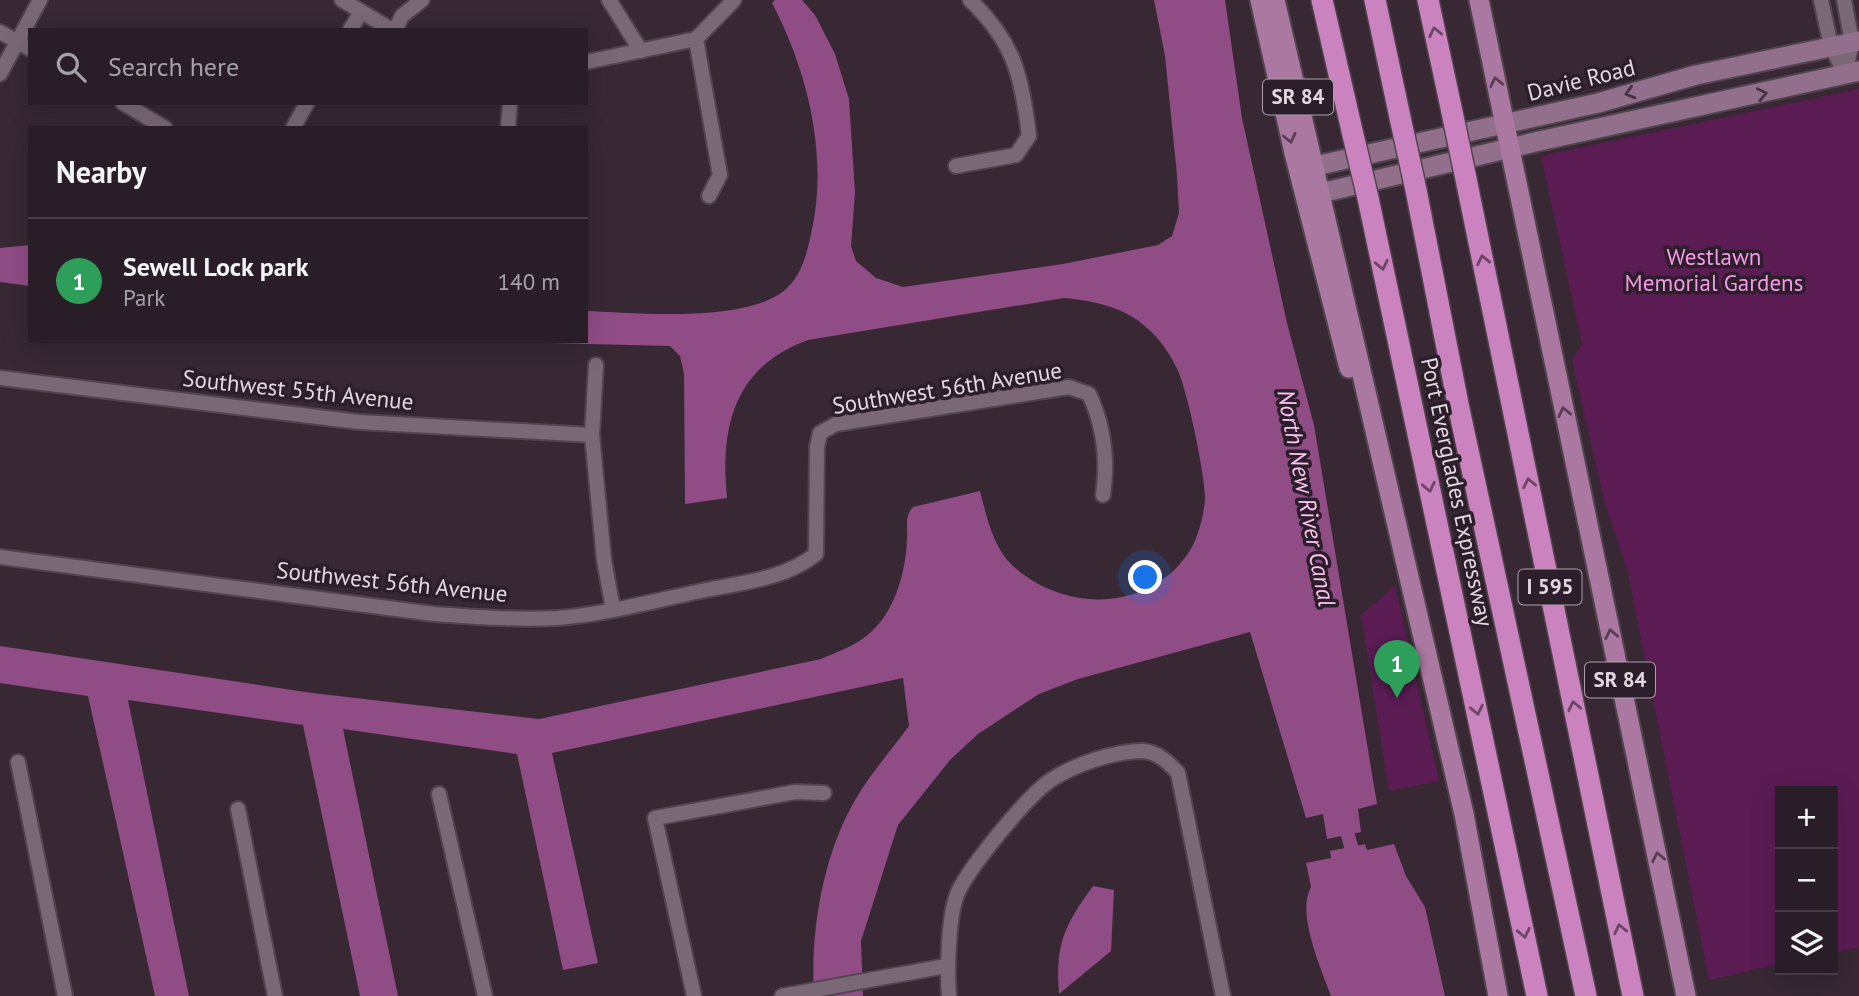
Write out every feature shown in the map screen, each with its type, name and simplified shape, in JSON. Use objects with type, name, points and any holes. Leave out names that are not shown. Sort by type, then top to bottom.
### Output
[{"type":"highway","name":"Port Everglades Expressway","points":[[1322,0],[1368,198],[1537,996]]},
{"type":"highway","name":"I 595","points":[[1428,0],[1633,996]]},
{"type":"highway","points":[[1375,3],[1416,190],[1459,409],[1586,996]]},
{"type":"main road","points":[[1259,0],[1294,153],[1363,421],[1409,570]]},
{"type":"main road","name":"SR 84","points":[[1275,0],[1464,814],[1498,996]]},
{"type":"main road","name":"SR 84","points":[[1479,0],[1686,996]]},
{"type":"main road","name":"Davie Road","points":[[1315,166],[1598,103],[1696,75],[1856,42]]},
{"type":"main road","points":[[1321,193],[1852,73]]},
{"type":"street","points":[[29,28],[40,0]]},
{"type":"street","points":[[342,0],[390,28]]},
{"type":"street","points":[[395,28],[402,16],[422,0]]},
{"type":"street","points":[[609,0],[641,51]]},
{"type":"street","points":[[588,62],[696,39],[734,0]]},
{"type":"street","points":[[956,166],[1016,155],[1029,136],[1025,104],[1012,52],[991,20],[970,0]]},
{"type":"street","points":[[1821,0],[1831,46],[1852,73]]},
{"type":"street","points":[[1844,0],[1856,42],[1852,73]]},
{"type":"street","points":[[351,28],[361,12]]},
{"type":"street","points":[[0,32],[23,45],[0,75]]},
{"type":"street","points":[[696,39],[720,175],[709,196]]},
{"type":"street","points":[[126,105],[162,126]]},
{"type":"street","points":[[294,126],[306,105]]},
{"type":"street","points":[[508,126],[510,105]]},
{"type":"street","points":[[596,365],[592,435],[604,560],[613,609]]},
{"type":"street","name":"Southwest 55th Avenue","points":[[0,379],[359,422],[592,435]]},
{"type":"street","name":"Southwest 56th Avenue","points":[[0,557],[434,614],[503,619],[559,617],[613,609],[798,569],[816,554],[817,447],[820,433],[836,424],[1069,387],[1089,394],[1098,412],[1107,465],[1103,495]]},
{"type":"street","points":[[948,996],[946,966],[958,892],[994,838],[1051,780],[1097,760],[1144,751],[1165,759],[1178,773],[1223,996]]},
{"type":"street","points":[[18,762],[65,996]]},
{"type":"street","points":[[694,996],[655,818],[795,792],[824,793]]},
{"type":"street","points":[[439,794],[485,996]]},
{"type":"street","points":[[238,809],[275,996]]},
{"type":"street","points":[[782,996],[873,977],[946,966]]},
{"type":"green space","name":"Westlawn Memorial Gardens","points":[[1859,89],[1859,947],[1838,952],[1838,786],[1775,786],[1775,965],[1709,980],[1627,569],[1604,501],[1572,360],[1582,344],[1541,156]]},
{"type":"green space","points":[[1395,586],[1439,781],[1389,791],[1361,615]]},
{"type":"water","points":[[775,0],[802,0],[815,15],[835,54],[849,99],[855,193],[851,246],[856,261],[876,278],[903,287],[1063,264],[1158,245],[1172,236],[1179,213],[1177,175],[1165,56],[1154,0],[1225,0],[1242,118],[1287,323],[1314,425],[1377,804],[1358,809],[1361,832],[1327,839],[1323,814],[1306,818],[1250,632],[1078,679],[1039,694],[978,734],[950,760],[898,825],[861,941],[863,996],[814,996],[814,945],[821,892],[846,817],[876,769],[909,726],[903,678],[552,753],[598,963],[563,970],[517,754],[343,729],[398,996],[360,996],[303,725],[128,700],[189,996],[155,996],[88,696],[0,683],[0,646],[312,693],[539,719],[821,659],[856,643],[882,620],[896,595],[904,567],[907,518],[913,507],[980,491],[999,549],[1011,564],[1030,579],[1075,597],[1123,597],[1145,589],[1166,577],[1189,553],[1199,531],[1205,500],[1199,455],[1182,381],[1169,353],[1152,332],[1129,315],[1108,306],[1064,298],[808,340],[783,352],[763,366],[748,383],[737,402],[726,447],[727,498],[685,504],[684,374],[680,356],[670,346],[546,343],[588,343],[588,311],[692,314],[721,311],[748,307],[771,299],[793,281],[808,248],[816,205],[816,145],[805,86],[796,57],[772,3]]},
{"type":"water","points":[[28,245],[28,286],[0,282],[0,248]]},
{"type":"water","points":[[1365,844],[1367,850],[1394,844],[1406,876],[1425,907],[1445,996],[1331,996],[1308,925],[1307,898],[1311,887],[1306,863],[1331,858],[1330,851]]},
{"type":"water","points":[[1093,886],[1114,890],[1111,951],[1059,994],[1060,948],[1068,925]]},
{"type":"waterway","name":"North New River Canal","points":[[1343,817],[1356,865]]},
{"type":"place","name":"Sewell Lock park","points":[[1397,698]]}]
